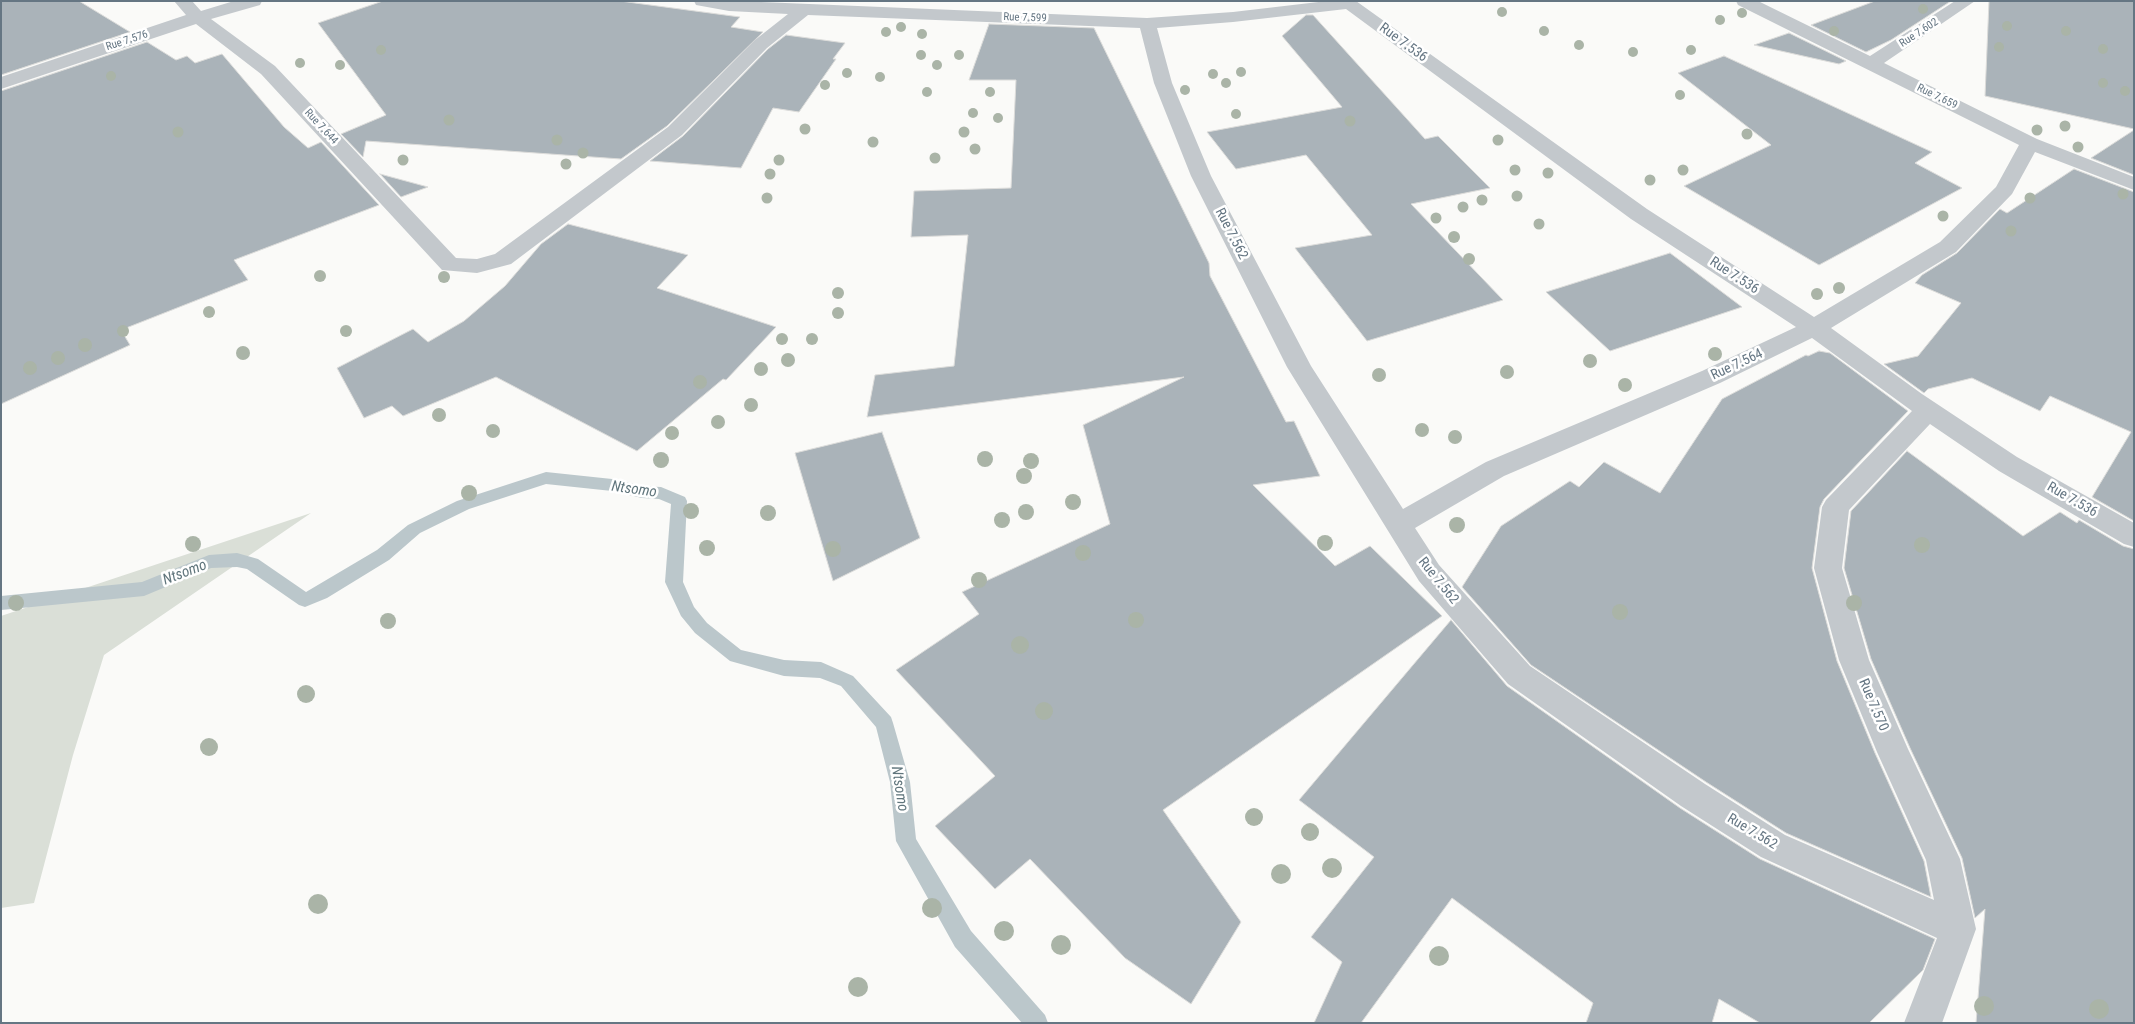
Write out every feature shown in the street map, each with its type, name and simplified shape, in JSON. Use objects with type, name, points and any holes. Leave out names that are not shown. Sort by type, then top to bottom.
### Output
[{"type":"street","name":"Rue 7.644","points":[[182,1],[198,17],[268,70],[450,265],[477,266],[503,259],[675,131],[761,44],[804,10]]},
{"type":"street","name":"Rue 7.576","points":[[1,83],[198,17],[254,1]]},
{"type":"street","name":"Rue 7.599","points":[[702,1],[729,6],[804,10],[1147,23],[1233,17],[1347,2]]},
{"type":"street","name":"Rue 7.659","points":[[1744,1],[2030,143],[2134,184]]},
{"type":"street","name":"Rue 7.602","points":[[1870,64],[1967,1]]},
{"type":"street","name":"Rue 7.536","points":[[1347,2],[1639,214],[1814,328],[1928,410],[2008,464],[2134,536]]},
{"type":"street","name":"Rue 7.562","points":[[1147,23],[1163,83],[1201,176],[1299,367],[1429,574],[1519,675],[1693,794],[1773,846],[1958,929]]},
{"type":"street","name":"Rue 7.564","points":[[1397,525],[1495,469],[1711,377],[1814,328],[1948,247],[2005,190],[2030,143]]},
{"type":"street","name":"Rue 7.570","points":[[1928,410],[1836,508],[1828,568],[1854,660],[1893,752],[1943,859],[1958,929]]},
{"type":"street","points":[[1923,1023],[1958,929]]},
{"type":"shaded area","points":[[311,513],[104,655],[73,755],[34,903],[1,908],[1,616]]},
{"type":"building","points":[[1,1],[79,1],[130,32],[1,75]]},
{"type":"building","points":[[383,1],[620,1],[740,17],[731,27],[763,32],[667,126],[621,159],[366,141],[363,157],[341,134],[386,115],[318,23]]},
{"type":"building","points":[[1875,1],[1951,1],[1891,40],[1866,52],[1811,25]]},
{"type":"building","points":[[1989,1],[2134,1],[2134,129],[1985,96]]},
{"type":"building","points":[[1306,15],[1313,15],[1425,139],[1438,136],[1490,188],[1411,204],[1503,300],[1367,341],[1295,248],[1372,235],[1306,155],[1236,169],[1207,132],[1342,107],[1282,36]]},
{"type":"building","points":[[989,24],[1094,28],[1209,263],[1210,276],[1286,422],[1294,421],[1320,476],[1253,485],[1335,566],[1370,546],[1442,616],[1163,810],[1241,922],[1191,1004],[1125,958],[1030,859],[995,889],[935,826],[995,776],[896,670],[979,614],[962,592],[1110,524],[1083,425],[1184,377],[867,417],[875,375],[954,366],[968,235],[911,237],[914,191],[1011,188],[1016,80],[969,80]]},
{"type":"building","points":[[1789,33],[1846,61],[1839,64],[1754,45]]},
{"type":"building","points":[[786,35],[845,43],[799,112],[773,108],[741,168],[650,161],[683,136],[768,49]]},
{"type":"building","points":[[147,42],[176,60],[187,56],[195,63],[222,54],[284,127],[308,148],[321,142],[379,205],[234,260],[248,280],[121,330],[130,345],[1,404],[1,91]]},
{"type":"building","points":[[1724,56],[1932,152],[1915,163],[1962,188],[1819,265],[1684,186],[1771,145],[1678,73]]},
{"type":"building","points":[[2134,130],[2134,175],[2091,158]]},
{"type":"building","points":[[2074,169],[2134,192],[2134,521],[2092,497],[2131,432],[2050,396],[2040,411],[1972,378],[1928,389],[1924,393],[1884,364],[1918,356],[1961,303],[1915,283],[1922,275],[1957,253],[2000,209],[2007,213]]},
{"type":"building","points":[[380,174],[428,187],[401,197]]},
{"type":"building","points":[[568,224],[688,255],[657,288],[776,327],[726,380],[723,379],[637,451],[496,377],[403,416],[392,406],[364,418],[337,368],[413,329],[428,342],[464,321],[505,286],[541,244]]},
{"type":"building","points":[[1670,253],[1742,307],[1610,351],[1546,292]]},
{"type":"building","points":[[1819,351],[1830,353],[1908,411],[1824,499],[1820,507],[1812,568],[1837,661],[1875,753],[1924,861],[1931,897],[1786,833],[1706,782],[1531,665],[1462,587],[1501,526],[1570,481],[1579,487],[1604,462],[1660,493],[1722,399],[1806,355],[1808,356]]},
{"type":"building","points":[[882,432],[920,538],[833,581],[795,453]]},
{"type":"building","points":[[1907,451],[2023,536],[2060,512],[2077,523],[2079,520],[2123,546],[2134,549],[2134,1023],[1976,1023],[1985,909],[1975,918],[1962,858],[1910,748],[1871,659],[1844,568],[1851,511]]},
{"type":"building","points":[[1451,620],[1507,686],[1680,808],[1760,859],[1935,939],[1923,970],[1869,1023],[1760,1023],[1719,999],[1712,1023],[1586,1023],[1593,1003],[1452,898],[1361,1023],[1314,1023],[1342,962],[1311,937],[1374,857],[1299,800]]},
{"type":"waterway","name":"Ntsomo","points":[[1,603],[144,589],[209,562],[237,560],[252,564],[305,600],[321,593],[383,555],[414,529],[463,505],[546,478],[612,485],[642,492],[661,493],[679,501],[674,582],[687,611],[701,628],[736,656],[784,668],[821,670],[847,681],[884,723],[900,782],[906,841],[963,939],[1037,1023]]}]
